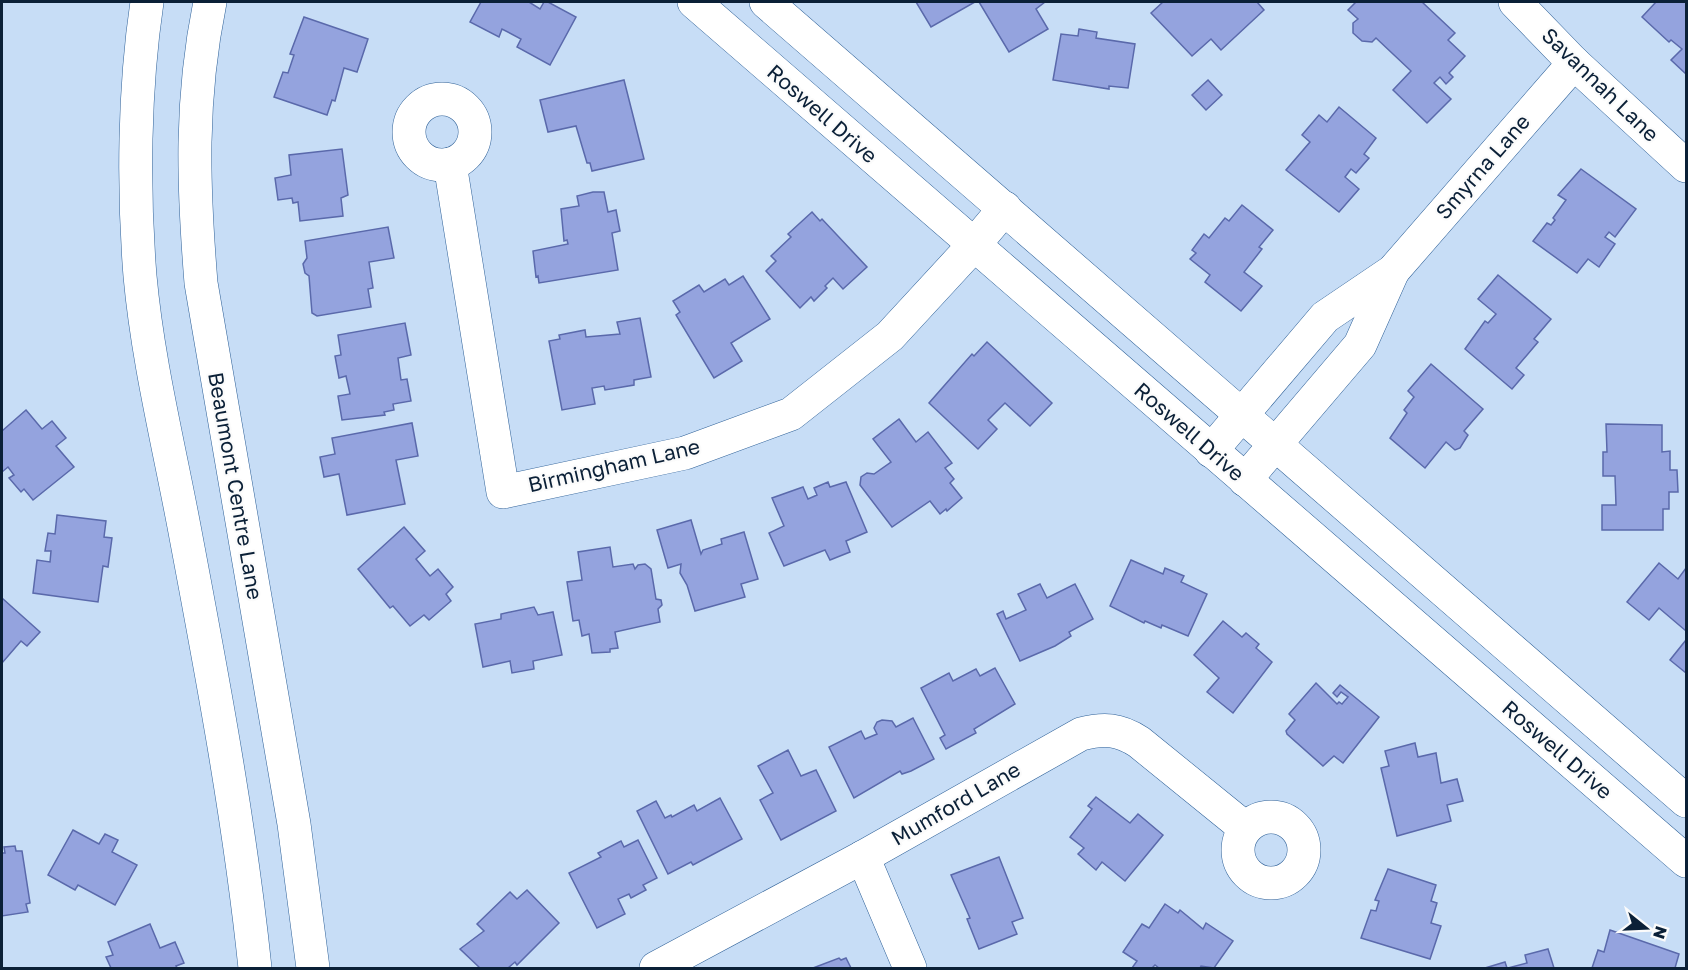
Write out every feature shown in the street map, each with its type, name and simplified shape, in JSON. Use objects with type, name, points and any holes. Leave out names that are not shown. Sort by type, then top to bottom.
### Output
[{"type":"street","points":[[147,2],[140,48],[136,136],[140,276],[160,407],[223,740],[249,906],[255,969]]},
{"type":"street","name":"Beaumont Centre Lane","points":[[210,2],[195,91],[194,192],[201,283],[294,824],[313,969]]},
{"type":"street","name":"Roswell Drive","points":[[694,2],[973,246],[1686,861]]},
{"type":"street","points":[[766,2],[1686,801]]},
{"type":"street","name":"Savannah Lane","points":[[1515,2],[1574,63],[1686,166]]},
{"type":"street","name":"Smyrna Lane","points":[[1210,451],[1325,317],[1393,271],[1574,63]]},
{"type":"street","name":"Birmingham Lane","points":[[450,164],[503,492],[685,453],[791,414],[890,336],[1005,208]]},
{"type":"street","name":"Smyrna Lane","points":[[1245,480],[1360,345],[1393,271]]},
{"type":"street","name":"Mumford Lane","points":[[656,969],[863,857],[1081,734],[1096,730],[1124,732],[1245,828]]},
{"type":"street","points":[[863,857],[910,969]]},
{"type":"building","points":[[481,2],[529,2],[540,9],[544,2],[548,2],[576,17],[550,65],[517,47],[521,39],[502,29],[499,37],[470,22]]},
{"type":"building","points":[[916,2],[975,2],[931,27]]},
{"type":"building","points":[[979,2],[1045,2],[1036,9],[1048,29],[1009,52]]},
{"type":"building","points":[[1163,2],[1257,2],[1264,10],[1221,50],[1211,39],[1192,56],[1151,13]]},
{"type":"building","points":[[1356,2],[1422,2],[1455,33],[1448,40],[1465,56],[1449,73],[1453,77],[1446,84],[1440,77],[1434,83],[1451,99],[1427,123],[1393,90],[1411,71],[1376,38],[1372,42],[1362,41],[1353,33],[1353,23],[1358,19],[1348,10]]},
{"type":"building","points":[[1656,2],[1686,2],[1686,74],[1671,60],[1682,49],[1671,40],[1669,42],[1642,17]]},
{"type":"building","points":[[304,17],[368,39],[357,72],[344,68],[335,101],[332,100],[327,115],[274,97],[283,72],[288,73],[294,55],[290,54]]},
{"type":"building","points":[[1079,29],[1097,32],[1096,38],[1135,44],[1128,88],[1109,86],[1109,89],[1053,80],[1061,34],[1078,36]]},
{"type":"building","points":[[624,80],[644,159],[592,171],[590,163],[587,163],[576,126],[548,132],[540,100]]},
{"type":"building","points":[[1208,80],[1222,95],[1206,110],[1192,95]]},
{"type":"building","points":[[1339,107],[1376,138],[1364,154],[1369,158],[1356,173],[1351,169],[1345,177],[1359,189],[1339,212],[1286,170],[1310,142],[1302,135],[1319,115],[1327,122]]},
{"type":"building","points":[[342,149],[348,195],[341,198],[343,216],[300,221],[298,202],[293,203],[292,198],[278,200],[275,178],[291,175],[289,155]]},
{"type":"building","points":[[1581,169],[1636,209],[1615,237],[1609,232],[1605,237],[1615,244],[1599,267],[1588,259],[1577,273],[1533,241],[1547,223],[1551,225],[1555,220],[1553,218],[1566,200],[1558,195]]},
{"type":"building","points":[[604,192],[608,212],[616,210],[620,231],[612,233],[618,270],[539,283],[538,276],[536,277],[533,251],[568,244],[567,240],[564,241],[561,209],[579,206],[577,196]]},
{"type":"building","points":[[1242,205],[1273,230],[1259,247],[1262,249],[1244,272],[1262,286],[1241,311],[1205,282],[1210,275],[1190,259],[1196,253],[1192,250],[1204,234],[1209,238],[1225,218],[1229,221]]},
{"type":"building","points":[[812,212],[820,221],[822,219],[867,267],[843,289],[833,278],[814,301],[811,297],[800,308],[766,271],[776,261],[771,256],[791,237],[788,234]]},
{"type":"building","points":[[388,227],[394,258],[369,262],[373,288],[368,289],[371,307],[317,316],[312,313],[309,276],[305,273],[303,264],[307,258],[305,241]]},
{"type":"building","points":[[1498,275],[1551,319],[1534,339],[1538,342],[1516,368],[1524,375],[1512,389],[1465,349],[1485,321],[1488,323],[1496,314],[1478,299]]},
{"type":"building","points":[[743,276],[770,319],[731,343],[742,361],[714,378],[676,315],[680,312],[673,301],[699,285],[704,292],[725,279],[729,285]]},
{"type":"building","points":[[640,318],[651,377],[634,380],[634,385],[605,390],[604,386],[592,388],[595,404],[562,410],[549,341],[560,339],[559,335],[585,330],[586,337],[620,334],[617,322]]},
{"type":"building","points":[[405,323],[411,355],[398,358],[401,380],[407,379],[411,401],[393,404],[394,410],[384,412],[385,415],[342,420],[338,396],[350,394],[346,376],[339,378],[335,356],[341,355],[338,335]]},
{"type":"building","points":[[987,342],[1052,403],[1030,426],[1005,403],[988,420],[997,429],[978,449],[929,403],[972,354],[974,356]]},
{"type":"building","points":[[1431,364],[1483,409],[1464,431],[1468,435],[1460,448],[1455,450],[1446,442],[1425,468],[1390,438],[1407,413],[1404,410],[1414,397],[1408,391]]},
{"type":"building","points":[[26,410],[42,429],[52,421],[66,438],[56,446],[74,467],[33,500],[24,489],[21,492],[9,478],[14,475],[8,467],[2,472],[2,431]]},
{"type":"building","points":[[899,419],[916,442],[928,432],[952,463],[945,468],[954,479],[950,483],[962,498],[940,514],[930,501],[892,527],[860,485],[861,477],[867,473],[874,474],[891,462],[873,439]]},
{"type":"building","points":[[412,423],[418,456],[396,460],[405,504],[347,515],[339,474],[324,477],[320,457],[335,454],[332,438]]},
{"type":"building","points":[[1606,424],[1662,425],[1662,452],[1670,451],[1670,470],[1677,470],[1678,492],[1669,492],[1669,509],[1663,509],[1663,530],[1602,530],[1602,505],[1616,505],[1615,476],[1603,476],[1603,452],[1607,452]]},
{"type":"building","points":[[828,482],[830,487],[846,482],[867,532],[846,541],[850,552],[830,560],[825,550],[784,566],[769,533],[784,526],[772,498],[803,487],[808,499],[817,495],[814,488]]},
{"type":"building","points":[[57,515],[106,521],[104,537],[112,538],[108,567],[103,566],[98,602],[33,593],[37,560],[50,562],[51,551],[45,551],[48,533],[55,534]]},
{"type":"building","points":[[691,520],[701,554],[703,550],[722,544],[721,539],[744,532],[758,579],[741,584],[745,597],[695,611],[687,585],[680,573],[681,564],[668,568],[657,530]]},
{"type":"building","points":[[404,527],[425,551],[416,559],[430,576],[438,569],[453,587],[446,594],[451,601],[429,620],[424,615],[410,626],[393,606],[390,608],[358,569]]},
{"type":"building","points":[[610,547],[613,567],[633,564],[635,569],[638,565],[645,564],[651,569],[656,599],[661,600],[662,605],[658,609],[660,622],[615,632],[618,648],[610,649],[610,652],[592,653],[589,634],[582,636],[579,620],[573,621],[567,582],[582,580],[578,552]]},
{"type":"building","points":[[1131,560],[1163,574],[1165,568],[1184,576],[1181,582],[1207,594],[1188,636],[1162,625],[1161,628],[1145,621],[1144,623],[1110,606]]},
{"type":"building","points":[[1659,563],[1678,579],[1686,568],[1686,631],[1659,608],[1649,620],[1627,602]]},
{"type":"building","points":[[1040,584],[1047,598],[1075,584],[1093,619],[1069,632],[1071,636],[1055,646],[1020,661],[997,614],[1003,611],[1006,619],[1026,610],[1018,594]]},
{"type":"building","points":[[2,598],[40,632],[27,646],[21,641],[2,663]]},
{"type":"building","points":[[534,607],[538,615],[553,612],[562,655],[533,661],[534,669],[512,673],[510,661],[483,667],[475,624],[501,619],[501,614]]},
{"type":"building","points":[[1223,621],[1242,637],[1246,633],[1259,644],[1256,648],[1272,662],[1233,713],[1207,692],[1219,678],[1194,655]]},
{"type":"building","points":[[1686,640],[1686,673],[1670,660]]},
{"type":"building","points":[[995,668],[1015,704],[974,729],[976,733],[946,749],[940,738],[945,735],[921,688],[949,673],[953,681],[976,669],[980,676]]},
{"type":"building","points":[[1316,683],[1337,704],[1339,702],[1342,704],[1348,697],[1341,692],[1337,697],[1333,693],[1340,685],[1379,717],[1343,763],[1334,756],[1323,766],[1287,734],[1286,731],[1295,720],[1289,714]]},
{"type":"building","points":[[913,718],[934,759],[911,771],[902,774],[900,771],[854,798],[829,747],[861,731],[865,739],[877,734],[874,728],[877,722],[882,720],[892,721],[896,727]]},
{"type":"building","points":[[1415,743],[1418,757],[1436,753],[1441,783],[1457,779],[1463,801],[1447,805],[1451,821],[1397,836],[1381,768],[1389,766],[1385,751]]},
{"type":"building","points":[[788,750],[801,776],[816,770],[836,811],[781,840],[760,800],[773,793],[758,766]]},
{"type":"building","points":[[1096,797],[1130,823],[1138,814],[1163,835],[1125,881],[1102,862],[1096,870],[1078,854],[1084,848],[1070,837],[1092,809],[1088,806]]},
{"type":"building","points":[[720,798],[742,839],[693,865],[691,862],[668,874],[637,811],[656,801],[665,818],[671,815],[672,817],[694,805],[697,811]]},
{"type":"building","points":[[73,830],[99,844],[105,834],[118,840],[112,852],[137,865],[115,905],[78,885],[75,890],[48,875]]},
{"type":"building","points":[[638,840],[657,878],[643,885],[646,890],[631,898],[629,894],[618,899],[625,914],[597,928],[569,873],[601,857],[598,853],[621,841],[624,847]]},
{"type":"building","points":[[15,846],[16,851],[22,851],[30,903],[26,904],[28,912],[2,916],[2,853],[5,853],[4,847]]},
{"type":"building","points":[[999,857],[1023,918],[1012,922],[1017,934],[979,949],[967,919],[970,918],[951,875]]},
{"type":"building","points":[[1388,869],[1436,885],[1431,901],[1437,903],[1431,923],[1441,926],[1430,959],[1361,938],[1371,910],[1376,911],[1379,901],[1375,900]]},
{"type":"building","points":[[527,890],[559,923],[517,965],[515,962],[508,968],[480,968],[460,949],[484,931],[477,924],[510,892],[517,899]]},
{"type":"building","points":[[1165,904],[1178,913],[1180,910],[1203,929],[1206,923],[1233,941],[1214,968],[1201,966],[1200,968],[1159,968],[1155,965],[1152,968],[1132,968],[1137,961],[1123,952],[1142,924],[1149,928]]},
{"type":"building","points":[[150,924],[160,948],[175,942],[184,963],[176,966],[177,968],[111,968],[106,957],[113,955],[108,942]]},
{"type":"building","points":[[1610,930],[1679,954],[1675,968],[1592,968],[1598,950],[1604,952]]},
{"type":"building","points":[[1548,949],[1554,968],[1508,968],[1527,963],[1525,955]]},
{"type":"building","points":[[839,958],[841,960],[846,958],[851,968],[813,968]]},
{"type":"building","points":[[1505,962],[1507,968],[1485,968]]}]
